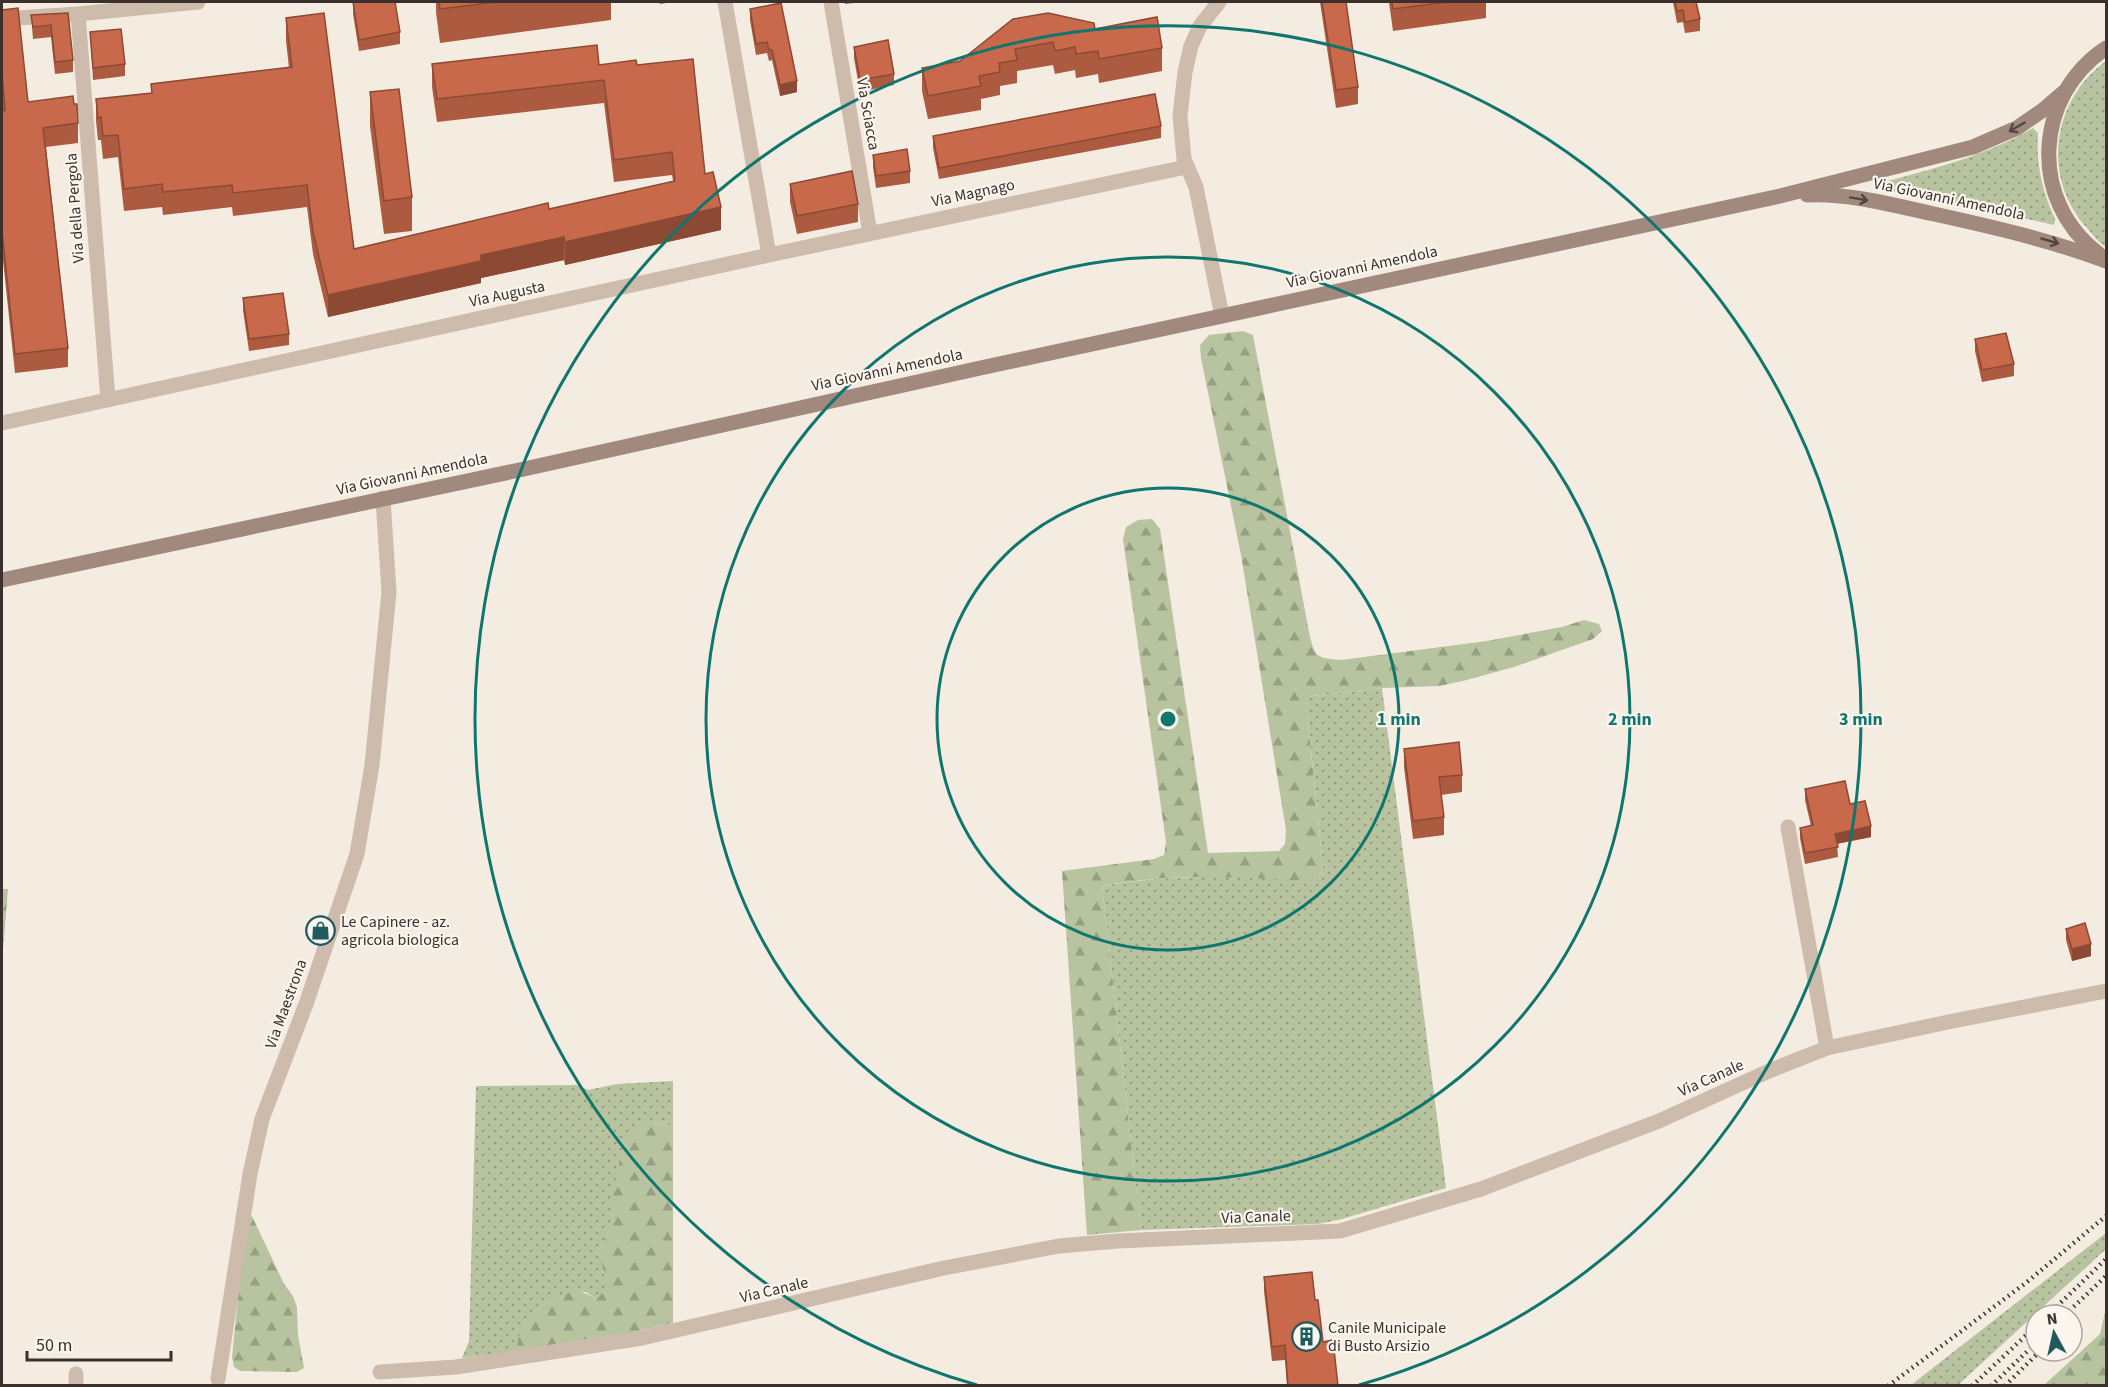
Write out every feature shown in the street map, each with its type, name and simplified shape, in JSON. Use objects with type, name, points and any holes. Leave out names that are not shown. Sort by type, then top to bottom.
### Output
[{"type":"main road","name":"Via Giovanni Amendola","points":[[2,580],[1780,196],[1973,147],[2017,128],[2064,92],[2085,65],[2106,48]]},
{"type":"main road","name":"Via Giovanni Amendola","points":[[2064,92],[2056,110],[2048,147],[2052,185],[2067,220],[2085,242],[2106,260]]},
{"type":"main road","name":"Via Giovanni Amendola","points":[[1780,196],[1832,195],[1887,203],[2036,237],[2106,260]]},
{"type":"street","points":[[2,19],[198,2]]},
{"type":"street","points":[[725,2],[769,255]]},
{"type":"street","name":"Via Sciacca","points":[[831,2],[870,233]]},
{"type":"street","points":[[1219,2],[1195,36],[1185,72],[1180,116],[1186,167],[1196,187],[1222,316]]},
{"type":"street","name":"Via della Pergola","points":[[78,14],[108,400]]},
{"type":"street","name":"Via Magnago","points":[[769,255],[1186,167]]},
{"type":"street","name":"Via Augusta","points":[[2,423],[769,255]]},
{"type":"street","name":"Via Maestrona","points":[[218,1378],[250,1174],[262,1119],[309,994],[357,854],[372,765],[389,592],[383,498]]},
{"type":"street","points":[[1788,827],[1827,1048]]},
{"type":"street","name":"Via Canale","points":[[380,1372],[456,1368],[642,1338],[944,1268],[1059,1246],[1118,1241],[1340,1231],[1481,1189],[1659,1120],[1827,1048],[2106,991]]},
{"type":"green space","points":[[2106,61],[2106,247],[2100,243],[2072,208],[2063,186],[2059,163],[2059,140],[2064,118],[2074,96],[2088,77]]},
{"type":"green space","points":[[2033,128],[2038,133],[2041,177],[2055,219],[2054,225],[1956,203],[1874,188],[1873,185],[1975,155]]},
{"type":"green space","points":[[1243,331],[1253,335],[1309,632],[1318,655],[1341,660],[1487,641],[1562,627],[1584,620],[1599,624],[1602,631],[1593,639],[1514,667],[1463,681],[1439,686],[1382,688],[1312,696],[1306,702],[1323,867],[1319,877],[1307,881],[1230,877],[1153,879],[1102,886],[1141,1230],[1087,1235],[1062,871],[1154,859],[1164,855],[1166,842],[1123,539],[1126,527],[1138,520],[1152,519],[1160,529],[1208,853],[1279,851],[1285,844],[1286,830],[1241,555],[1201,358],[1200,345],[1209,335]]},
{"type":"green space","points":[[1382,688],[1446,1188],[1318,1224],[1141,1230],[1102,886],[1156,879],[1319,877],[1323,867],[1306,701],[1312,696]]},
{"type":"green space","points":[[2,889],[8,889],[2,962]]},
{"type":"green space","points":[[673,1081],[673,1126],[646,1122],[622,1153],[614,1193],[612,1226],[607,1235],[602,1263],[607,1285],[604,1294],[596,1299],[586,1292],[570,1292],[547,1303],[534,1312],[517,1351],[462,1358],[469,1341],[476,1086],[576,1085],[588,1090],[617,1084]]},
{"type":"green space","points":[[646,1122],[673,1126],[673,1323],[626,1334],[517,1351],[519,1335],[524,1323],[540,1308],[570,1292],[584,1293],[596,1299],[604,1289],[605,1278],[601,1252],[612,1224],[614,1190],[622,1153],[633,1127]]},
{"type":"green space","points":[[252,1216],[297,1307],[298,1335],[304,1368],[297,1372],[240,1371],[234,1367],[232,1357],[244,1239],[248,1220]]},
{"type":"green space","points":[[2106,1233],[2106,1249],[2047,1303],[2024,1303],[2024,1324],[1958,1385],[1911,1385]]},
{"type":"green space","points":[[2106,1308],[2106,1385],[2044,1385],[2068,1363],[2084,1363],[2084,1349],[2100,1334]]},
{"type":"building","points":[[353,2],[395,2],[400,32],[359,40]]},
{"type":"building","points":[[439,2],[496,2],[440,9]]},
{"type":"building","points":[[1322,2],[1346,2],[1358,87],[1336,90]]},
{"type":"building","points":[[1392,2],[1447,2],[1393,9]]},
{"type":"building","points":[[1675,2],[1696,2],[1700,19],[1685,22],[1683,10],[1677,11]]},
{"type":"building","points":[[781,3],[797,81],[780,85],[772,50],[769,50],[767,42],[756,44],[750,9]]},
{"type":"building","points":[[18,8],[28,102],[73,96],[74,104],[77,104],[78,123],[43,128],[68,348],[15,354],[2,231],[2,111],[5,110],[2,73],[2,10]]},
{"type":"building","points":[[68,13],[73,60],[55,62],[51,25],[33,27],[31,15]]},
{"type":"building","points":[[324,13],[354,249],[548,203],[549,209],[675,181],[672,152],[614,160],[604,80],[437,99],[432,64],[597,45],[599,65],[636,60],[637,65],[693,59],[705,174],[713,172],[721,207],[565,242],[564,237],[481,255],[481,261],[328,295],[313,232],[307,185],[233,193],[232,185],[163,192],[162,184],[124,189],[118,135],[103,136],[96,99],[152,93],[151,84],[292,67],[286,18]]},
{"type":"building","points":[[1048,13],[1094,23],[1095,29],[1157,17],[1162,48],[1099,59],[1098,51],[1076,54],[1075,47],[1055,51],[1053,42],[1015,49],[1017,60],[999,63],[1000,72],[979,76],[981,86],[928,96],[922,68],[960,61],[1013,19]]},
{"type":"building","points":[[121,29],[125,64],[93,68],[90,32]]},
{"type":"building","points":[[888,40],[894,74],[860,80],[854,47]]},
{"type":"building","points":[[399,89],[412,197],[384,201],[370,92]]},
{"type":"building","points":[[1155,94],[1161,126],[939,168],[933,136]]},
{"type":"building","points":[[907,149],[910,171],[876,176],[873,155]]},
{"type":"building","points":[[852,171],[858,204],[797,216],[790,184]]},
{"type":"building","points":[[283,293],[289,334],[249,339],[243,298]]},
{"type":"building","points":[[2006,333],[2014,364],[1982,370],[1975,339]]},
{"type":"building","points":[[1459,742],[1462,775],[1439,777],[1444,817],[1413,821],[1404,749]]},
{"type":"building","points":[[1845,781],[1850,804],[1865,801],[1871,826],[1835,834],[1838,847],[1805,853],[1800,828],[1813,825],[1805,789]]},
{"type":"building","points":[[2085,923],[2091,944],[2072,949],[2066,929]]},
{"type":"building","points":[[1312,1272],[1323,1342],[1333,1340],[1338,1386],[1288,1386],[1285,1345],[1272,1347],[1264,1277]]},
{"type":"railway","points":[[1888,1386],[2027,1282],[2106,1216]]},
{"type":"railway","points":[[2060,1303],[2106,1259]]},
{"type":"railway","points":[[2078,1303],[2106,1276]]},
{"type":"railway","points":[[1972,1386],[2024,1337]]},
{"type":"railway","points":[[1991,1386],[2024,1354]]},
{"type":"railway","points":[[2005,1386],[2028,1363]]},
{"type":"place","name":"Le Capinere - az. agricola biologica","points":[[320,931]]},
{"type":"place","name":"Canile Municipale di Busto Arsizio","points":[[1307,1337]]}]
